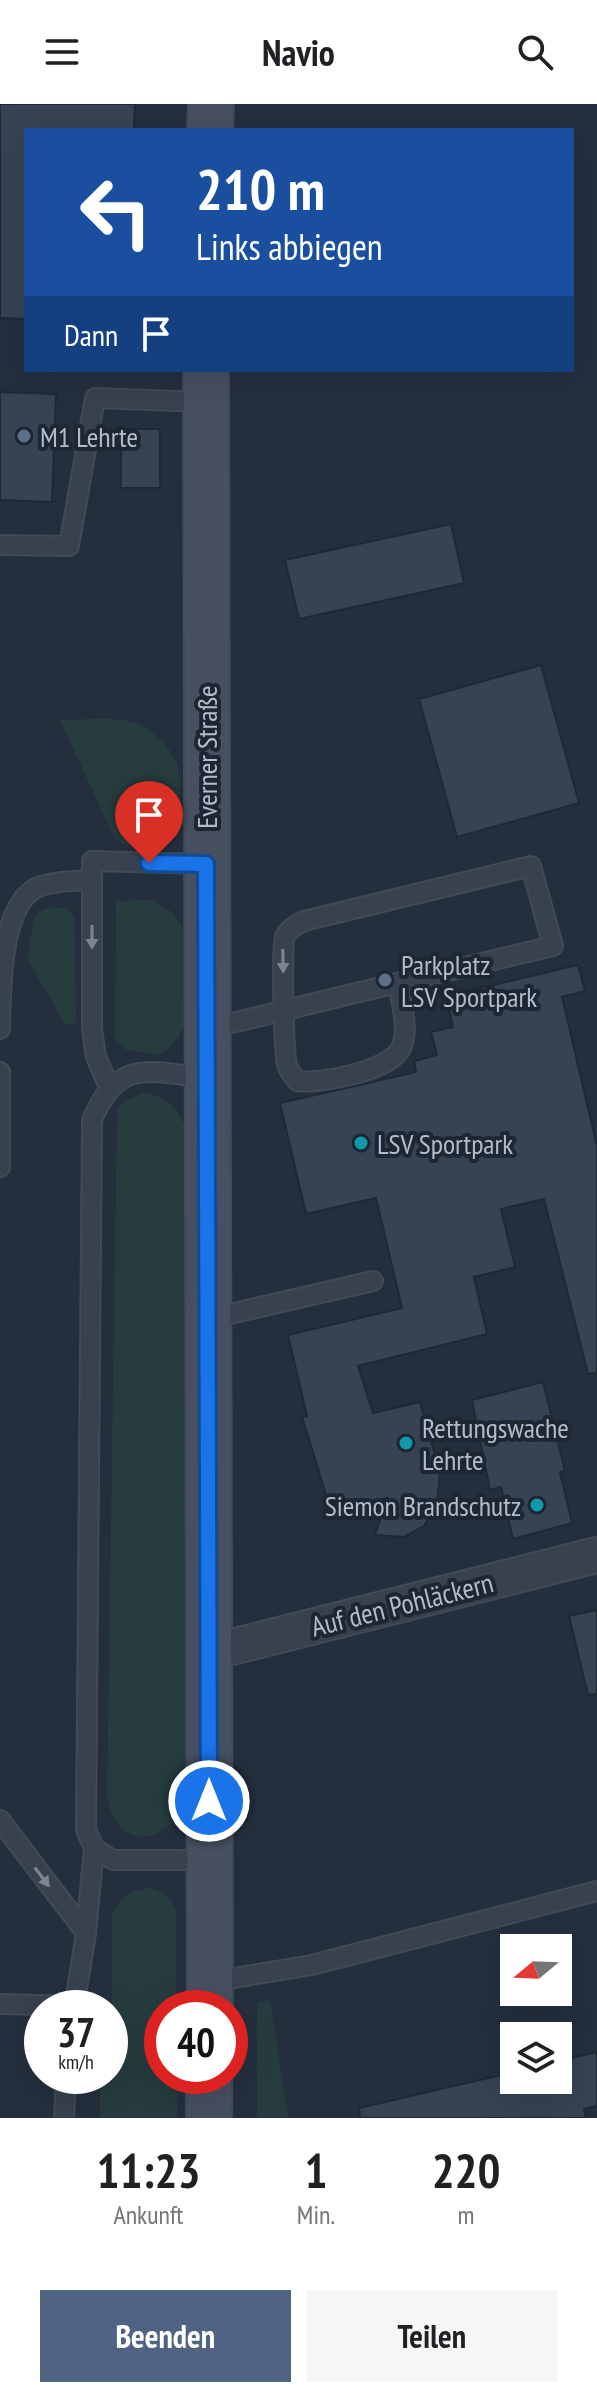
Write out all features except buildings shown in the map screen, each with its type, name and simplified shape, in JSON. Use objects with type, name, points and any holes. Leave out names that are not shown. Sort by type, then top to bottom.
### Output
[{"type":"street","points":[[210,128],[211,104]]},
{"type":"street","name":"Everner Straße","points":[[206,386],[210,1990]]},
{"type":"street","name":"Auf den Pohläckern","points":[[208,1653],[597,1555]]},
{"type":"street","points":[[209,2094],[209,2118]]},
{"type":"lane","points":[[0,545],[69,546],[95,398],[206,386]]},
{"type":"lane","points":[[110,1089],[96,1057],[92,1029],[92,861],[206,864]]},
{"type":"lane","points":[[207,1029],[286,1010],[398,983],[553,946],[531,866],[304,921],[292,927],[284,938],[282,955],[286,1010],[285,1050],[288,1068],[297,1081],[312,1083],[355,1073],[386,1063],[401,1049],[405,1028],[398,983]]},
{"type":"lane","points":[[0,1029],[3,940],[18,902],[34,889],[60,882],[92,880]]},
{"type":"lane","points":[[77,1990],[94,1848],[86,1830],[92,1120],[100,1100],[117,1080],[142,1071],[207,1078]]},
{"type":"lane","points":[[0,1072],[0,1167]]},
{"type":"lane","points":[[207,1319],[373,1281]]},
{"type":"lane","points":[[0,1820],[86,1933]]},
{"type":"lane","points":[[94,1848],[113,1860],[209,1860]]},
{"type":"lane","points":[[227,1990],[597,1891]]},
{"type":"lane","points":[[0,2004],[24,2005]]},
{"type":"lane","points":[[64,2118],[65,2094]]},
{"type":"green space","points":[[112,719],[132,722],[146,728],[162,742],[177,765],[180,788],[176,815],[165,837],[144,848],[128,846],[115,839],[60,720]]},
{"type":"green space","points":[[151,900],[174,913],[186,934],[188,1018],[177,1039],[157,1055],[124,1049],[115,1038],[116,901]]},
{"type":"green space","points":[[55,907],[68,909],[75,920],[76,1022],[71,1025],[65,1024],[27,958],[34,919],[42,910]]},
{"type":"green space","points":[[143,1093],[158,1096],[169,1103],[186,1128],[192,1798],[182,1813],[159,1832],[135,1836],[124,1830],[114,1818],[107,1799],[117,1111],[123,1102]]},
{"type":"green space","points":[[149,1888],[158,1891],[166,1895],[176,1910],[176,1990],[144,1990],[144,2094],[177,2094],[177,2118],[100,2118],[100,2094],[128,2094],[128,1990],[112,1990],[112,1916],[118,1904],[136,1891]]},
{"type":"green space","points":[[270,2000],[288,2118],[257,2118],[257,2003]]},
{"type":"place","name":"M1 Lehrte","points":[[24,436]]},
{"type":"place","name":"Parkplatz LSV Sportpark","points":[[385,980]]},
{"type":"place","name":"LSV Sportpark","points":[[361,1143]]},
{"type":"place","name":"Rettungswache Lehrte","points":[[406,1443]]},
{"type":"place","name":"Siemon Brandschutz","points":[[537,1505]]},
{"type":"route","points":[[149,863],[206,864],[209,1801]]}]
